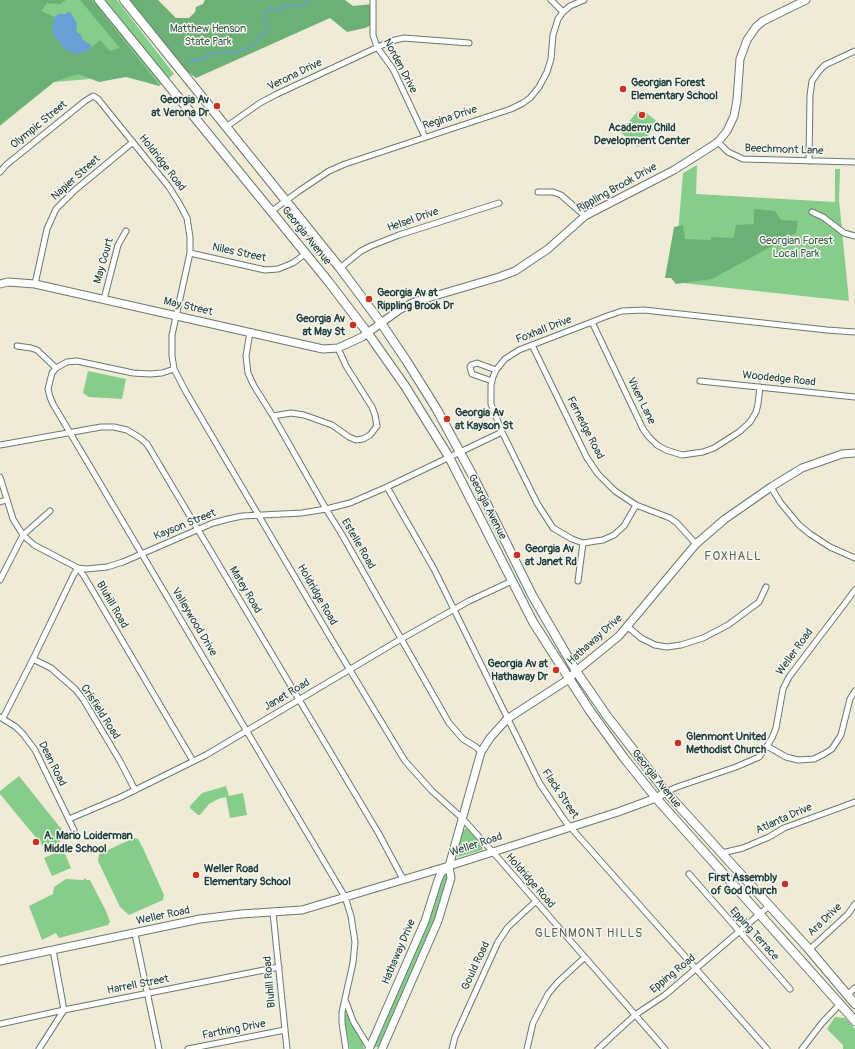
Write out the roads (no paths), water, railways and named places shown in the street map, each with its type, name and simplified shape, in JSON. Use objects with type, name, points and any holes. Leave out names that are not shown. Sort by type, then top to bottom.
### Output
[{"type":"main road","name":"Georgia Avenue","points":[[99,0],[272,211],[368,332],[405,386],[449,457],[534,622],[569,679],[624,758],[656,798],[855,1021]]},
{"type":"main road","name":"Georgia Avenue","points":[[124,0],[340,268],[381,323],[436,408],[460,452],[532,595],[576,671],[607,716],[666,792],[809,950],[855,1004]]},
{"type":"street","name":"Norden Drive","points":[[373,0],[373,35],[377,47],[393,69],[425,137]]},
{"type":"street","points":[[551,0],[563,12],[570,6],[584,0]]},
{"type":"street","name":"Rippling Brook Drive","points":[[368,332],[399,310],[414,302],[500,277],[515,271],[548,249],[585,216],[674,170],[718,142],[731,125],[734,116],[737,100],[740,59],[747,40],[756,27],[764,20],[806,0]]},
{"type":"street","name":"Regina Drive","points":[[272,211],[329,171],[345,164],[511,109],[530,98],[548,72],[551,59],[553,35],[558,19],[563,12]]},
{"type":"street","name":"Verona Drive","points":[[226,127],[260,103],[277,94],[391,41],[404,38],[469,43]]},
{"type":"street","points":[[809,161],[810,95],[812,81],[825,65],[855,51]]},
{"type":"street","name":"Holdridge Road","points":[[93,96],[98,99],[169,187],[187,218],[190,237],[190,253],[172,335],[172,356],[174,369],[186,392],[350,670],[405,761],[432,791],[462,818],[665,1049]]},
{"type":"street","name":"Olympic Street","points":[[0,172],[6,165],[93,96]]},
{"type":"street","name":"Napier Street","points":[[35,284],[47,229],[56,209],[75,190],[133,142]]},
{"type":"street","name":"Beechmont Lane","points":[[718,142],[728,152],[742,159],[855,162]]},
{"type":"street","points":[[538,192],[553,192],[561,195],[585,216]]},
{"type":"street","name":"Helsel Drive","points":[[340,268],[361,251],[371,246],[399,235],[499,203]]},
{"type":"street","points":[[812,212],[823,217],[844,232],[855,236]]},
{"type":"street","name":"May Court","points":[[104,299],[118,245],[126,231]]},
{"type":"street","name":"Niles Street","points":[[190,253],[265,270],[278,269],[293,263],[306,254]]},
{"type":"street","name":"May Street","points":[[0,284],[8,282],[35,284],[323,349],[338,348],[352,342],[368,332]]},
{"type":"street","name":"Foxhall Drive","points":[[583,543],[560,533],[548,522],[502,432],[491,404],[492,382],[496,370],[511,354],[622,311],[644,310],[855,332]]},
{"type":"street","name":"Vixen Lane","points":[[592,322],[643,429],[657,445],[666,450],[682,455],[704,452],[714,448],[739,432],[750,422],[756,412],[760,387]]},
{"type":"street","name":"Estelle Road","points":[[250,332],[246,356],[248,373],[254,386],[341,533],[449,723],[464,739],[482,752]]},
{"type":"street","name":"Fernedge Road","points":[[532,345],[587,458],[598,474],[616,491],[636,505],[670,518],[677,523],[696,544]]},
{"type":"street","points":[[17,346],[37,350],[56,368],[67,362],[77,361],[144,374],[162,373],[174,369]]},
{"type":"street","points":[[273,416],[291,413],[304,415],[332,425],[356,440],[363,439],[370,435],[377,426],[376,415],[346,366],[338,348]]},
{"type":"street","points":[[492,382],[475,375],[471,372],[470,367],[474,363],[477,363],[496,370]]},
{"type":"street","name":"Valleywood Drive","points":[[56,368],[52,373],[48,389],[53,404],[345,897],[352,916],[355,942],[346,1002],[342,1012],[346,1049]]},
{"type":"street","name":"Woodedge Road","points":[[700,381],[855,397]]},
{"type":"street","name":"Matey Road","points":[[0,445],[101,427],[114,427],[127,430],[147,444],[379,834],[403,879]]},
{"type":"street","name":"Kayson Street","points":[[78,568],[107,568],[228,519],[326,509],[350,503],[502,432]]},
{"type":"street","name":"Hathaway Drive","points":[[382,1049],[438,921],[451,878],[449,866],[462,818],[482,752],[490,738],[507,719],[569,679],[576,671],[628,628],[675,568],[696,544],[725,519],[771,487],[809,465],[842,454],[855,453]]},
{"type":"street","points":[[0,477],[13,519],[23,535],[34,545],[78,568],[33,659],[1,718]]},
{"type":"street","name":"Flack Street","points":[[386,487],[434,569],[540,784],[570,826],[767,1049]]},
{"type":"street","points":[[771,487],[790,515],[804,530],[830,547],[855,558]]},
{"type":"street","points":[[0,502],[6,500]]},
{"type":"street","points":[[578,581],[583,543],[603,540],[614,535],[624,526],[636,505]]},
{"type":"street","points":[[0,580],[23,535],[50,511]]},
{"type":"street","name":"Bluhill Road","points":[[78,568],[193,761]]},
{"type":"street","name":"Janet Road","points":[[69,819],[121,797],[206,756],[401,639],[512,581]]},
{"type":"street","points":[[628,628],[641,638],[655,645],[667,647],[681,645],[703,638],[728,625],[759,602],[766,587]]},
{"type":"street","name":"Weller Road","points":[[0,961],[222,916],[302,910],[449,866],[656,798],[677,787],[752,761],[759,756],[767,746],[776,728],[783,689],[789,677],[855,590]]},
{"type":"street","name":"Crisfield Road","points":[[33,659],[52,668],[74,689],[82,699],[120,761],[135,790]]},
{"type":"street","points":[[767,746],[786,757],[798,760],[814,759],[824,754],[832,749],[841,735],[850,699],[855,691]]},
{"type":"street","name":"Dean Road","points":[[1,718],[16,727],[35,750],[74,830]]},
{"type":"street","name":"Atlanta Drive","points":[[722,853],[743,848],[769,837],[784,828],[855,802]]},
{"type":"street","name":"Hathaway Drive","points":[[369,1048],[418,937],[438,880],[449,866]]},
{"type":"street","name":"Epping Terrace","points":[[689,874],[790,989]]},
{"type":"street","name":"Gould Road","points":[[452,1049],[455,1037],[498,942],[508,928],[535,902]]},
{"type":"street","name":"Ara Drive","points":[[809,950],[848,914],[855,904]]},
{"type":"street","name":"Epping Road","points":[[598,1049],[635,1015],[665,995],[769,906]]},
{"type":"street","name":"Bluhill Road","points":[[273,913],[287,1049]]},
{"type":"street","points":[[135,934],[159,1049]]},
{"type":"street","points":[[39,1049],[64,1010],[52,950]]},
{"type":"street","points":[[527,1049],[533,1023],[548,994],[558,982],[584,958]]},
{"type":"street","name":"Harrell Street","points":[[0,1024],[279,967]]},
{"type":"street","points":[[847,995],[855,988]]},
{"type":"street","points":[[346,1002],[353,1021],[369,1048]]},
{"type":"street","points":[[802,1049],[822,1023],[840,1004]]},
{"type":"street","name":"Farthing Drive","points":[[188,1049],[284,1030]]},
{"type":"water","points":[[68,12],[71,13],[77,24],[76,31],[81,35],[82,39],[92,46],[88,51],[76,54],[63,49],[60,42],[55,38],[53,23],[55,17],[58,14],[66,14]]},
{"type":"waterway","points":[[191,64],[193,60],[203,60],[209,54],[230,52],[236,53],[249,48],[258,41],[260,35],[266,34],[267,27],[264,12],[268,9],[282,10],[285,5],[301,6],[308,0]]},
{"type":"place","name":"Georgian Forest Elementary School","points":[[623,89]]},
{"type":"place","name":"Georgia Av at Verona Dr","points":[[217,106]]},
{"type":"place","name":"Academy Child Development Center","points":[[642,115]]},
{"type":"place","name":"Georgia Av at Rippling Brook Dr","points":[[369,299]]},
{"type":"place","name":"Georgia Av at May St","points":[[353,325]]},
{"type":"place","name":"Georgia Av at Kayson St","points":[[447,419]]},
{"type":"place","name":"Georgia Av at Janet Rd","points":[[517,555]]},
{"type":"place","name":"Georgia Av at Hathaway Dr","points":[[556,670]]},
{"type":"place","name":"Glenmont United Methodist Church","points":[[678,743]]},
{"type":"place","name":"A. Mario Loiderman Middle School","points":[[36,842]]},
{"type":"place","name":"Weller Road Elementary School","points":[[196,875]]},
{"type":"place","name":"First Assembly of God Church","points":[[785,884]]},
{"type":"district","name":"FOXHALL","points":[[733,557]]},
{"type":"district","name":"GLENMONT HILLS","points":[[589,934]]},
{"type":"park label","name":"Matthew Henson State Park","points":[[208,35]]},
{"type":"park label","name":"Georgian Forest Local Park","points":[[796,247]]}]
